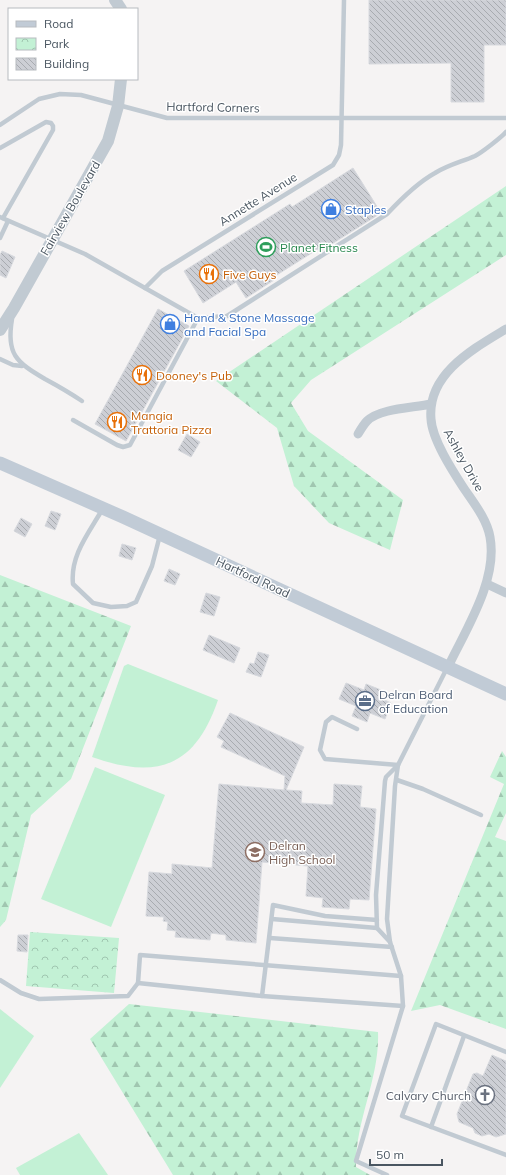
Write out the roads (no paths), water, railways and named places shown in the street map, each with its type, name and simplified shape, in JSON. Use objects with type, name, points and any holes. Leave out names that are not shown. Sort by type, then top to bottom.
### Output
[{"type":"main road","name":"Hartford Road","points":[[0,463],[160,534],[506,694]]},
{"type":"street","name":"Fairview Boulevard","points":[[0,330],[14,308],[108,141],[118,106],[120,80]]},
{"type":"street","name":"Ashley Drive","points":[[448,667],[487,584],[492,563],[490,536],[484,518],[455,474],[436,437],[431,420],[431,404],[434,391],[453,365],[506,329]]},
{"type":"street","points":[[358,434],[368,420],[385,411],[415,408],[431,404]]},
{"type":"street","points":[[487,584],[506,593]]},
{"type":"lane","name":"Annette Avenue","points":[[145,288],[162,271],[333,165],[339,155],[340,150],[344,0]]},
{"type":"lane","name":"Hartford Corners","points":[[0,124],[39,99],[60,94],[81,96],[167,118],[506,118]]},
{"type":"lane","points":[[0,148],[46,122],[51,123],[53,130],[2,217],[8,221],[85,254],[198,318],[227,316],[387,214],[400,200],[434,173],[456,162],[476,155],[501,138],[506,132]]},
{"type":"lane","points":[[0,238],[8,221]]},
{"type":"lane","points":[[14,308],[10,340],[12,350],[22,366]]},
{"type":"lane","points":[[72,420],[117,445],[123,447],[130,445],[198,318]]},
{"type":"lane","points":[[0,359],[13,365],[22,366],[82,401]]},
{"type":"lane","points":[[102,508],[74,559],[72,571],[73,584],[94,603],[111,607],[127,606],[136,602],[152,566],[160,534]]},
{"type":"lane","points":[[391,945],[377,928],[376,895],[386,777],[398,765],[448,667]]},
{"type":"lane","points":[[357,729],[332,717],[326,722],[320,750],[325,759],[398,765]]},
{"type":"lane","points":[[387,1175],[356,1161],[403,1006],[401,976],[391,945],[387,919],[398,765]]},
{"type":"lane","points":[[397,780],[423,789],[481,815]]},
{"type":"lane","points":[[262,996],[273,905],[300,910],[311,914],[377,920]]},
{"type":"lane","points":[[272,919],[377,928]]},
{"type":"lane","points":[[270,938],[391,945]]},
{"type":"lane","points":[[0,980],[21,993],[39,999],[128,996],[138,983],[140,955],[267,964],[401,976]]},
{"type":"lane","points":[[138,983],[262,996],[403,1006]]},
{"type":"lane","points":[[506,1052],[436,1024],[402,1116],[506,1155]]},
{"type":"lane","points":[[431,1127],[464,1036]]},
{"type":"place","name":"Staples","points":[[331,209]]},
{"type":"place","name":"Planet Fitness","points":[[266,247]]},
{"type":"place","name":"Five Guys","points":[[209,274]]},
{"type":"place","name":"Hand & Stone Massage and Facial Spa","points":[[170,324]]},
{"type":"place","name":"Dooney's Pub","points":[[142,375]]},
{"type":"place","name":"Mangia Trattoria Pizza","points":[[117,422]]},
{"type":"place","name":"Delran Board of Education","points":[[365,701]]},
{"type":"place","name":"Delran High School","points":[[255,852]]},
{"type":"place","name":"Calvary Church","points":[[485,1095]]}]
